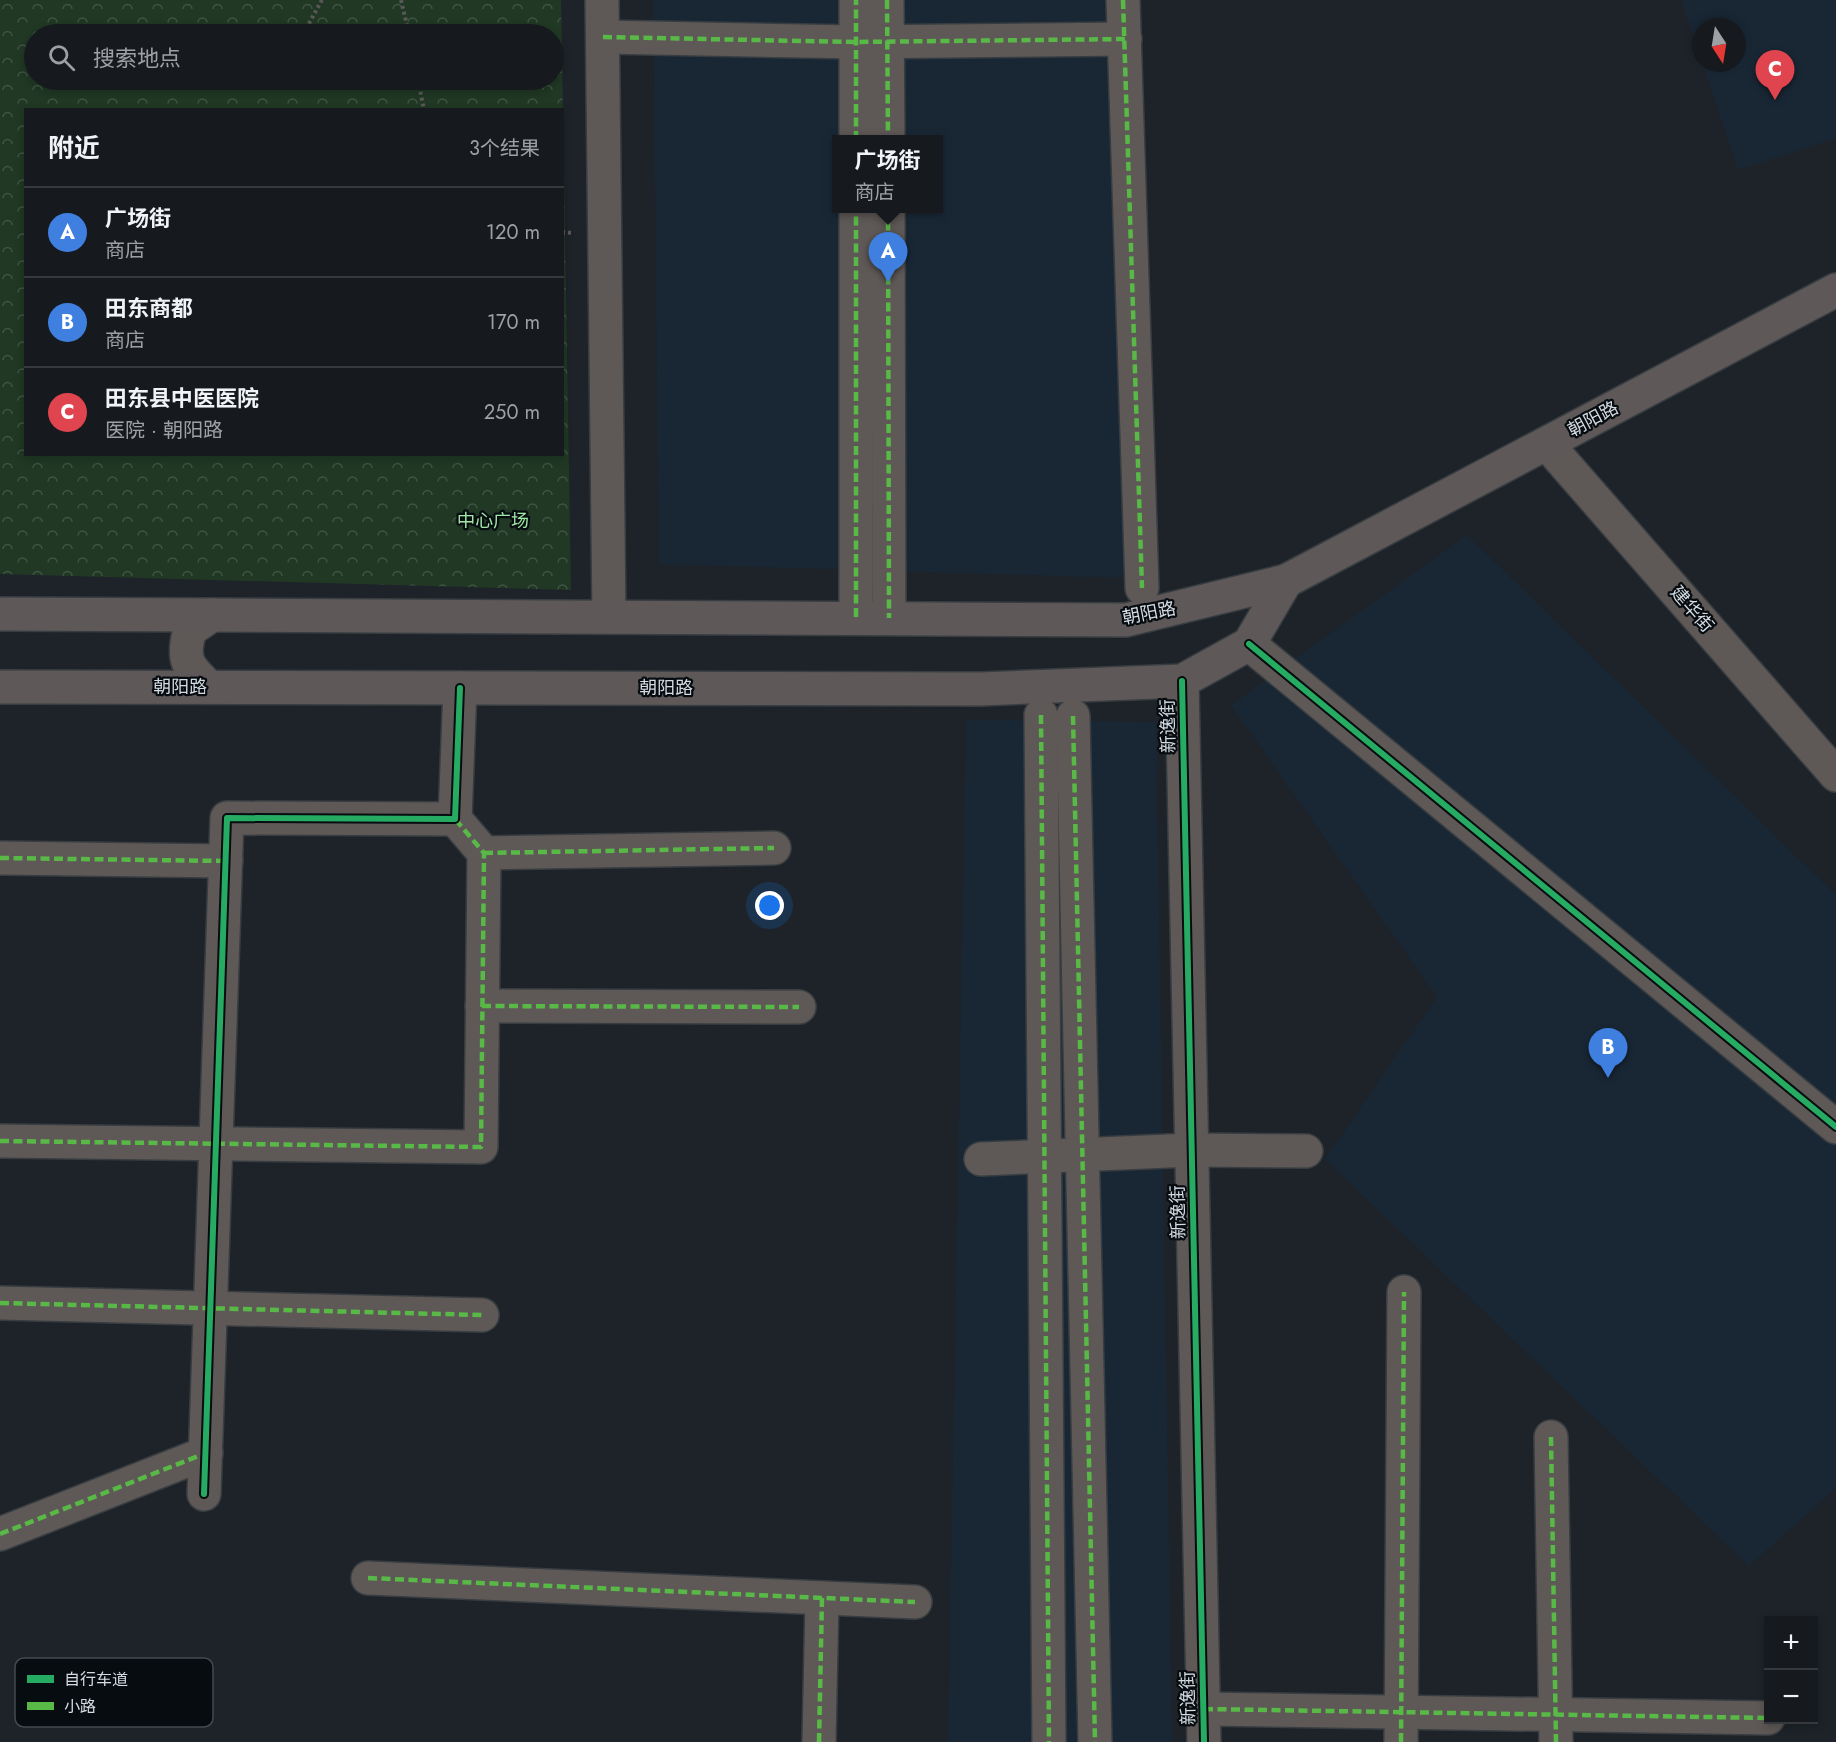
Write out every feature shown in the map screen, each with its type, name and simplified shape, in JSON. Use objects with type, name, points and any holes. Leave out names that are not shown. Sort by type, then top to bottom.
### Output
[{"type":"main road","name":"朝阳路","points":[[0,614],[1126,620],[1286,581],[1836,290]]},
{"type":"main road","points":[[1249,644],[1286,581]]},
{"type":"main road","name":"朝阳路","points":[[0,687],[981,689],[1182,681],[1249,644]]},
{"type":"street","points":[[602,0],[609,616]]},
{"type":"street","points":[[856,0],[872,42],[887,135]]},
{"type":"street","points":[[857,135],[872,42],[887,0]]},
{"type":"street","points":[[1124,0],[1142,588]]},
{"type":"street","points":[[603,37],[872,42],[1125,39]]},
{"type":"street","points":[[856,213],[856,617]]},
{"type":"street","points":[[888,213],[889,618]]},
{"type":"street","name":"建华街","points":[[1547,444],[1836,775]]},
{"type":"street","points":[[209,687],[189,668],[184,649],[190,630],[212,615]]},
{"type":"street","points":[[1249,644],[1836,1126]]},
{"type":"street","name":"新逸街","points":[[1182,681],[1204,1742]]},
{"type":"street","points":[[0,1141],[481,1147],[484,853],[455,819],[460,688]]},
{"type":"street","points":[[1049,1742],[1044,1156],[1057,716],[1083,1155],[1095,1742]]},
{"type":"street","points":[[204,1494],[227,818],[455,819]]},
{"type":"street","points":[[484,853],[774,848]]},
{"type":"street","points":[[0,858],[226,861]]},
{"type":"street","points":[[482,1006],[799,1007]]},
{"type":"street","points":[[981,1159],[1192,1150],[1306,1151]]},
{"type":"street","points":[[1401,1727],[1404,1292]]},
{"type":"street","points":[[0,1303],[482,1315]]},
{"type":"street","points":[[1551,1437],[1556,1728]]},
{"type":"street","points":[[0,1534],[206,1453]]},
{"type":"street","points":[[368,1578],[915,1602]]},
{"type":"street","points":[[819,1742],[822,1598]]},
{"type":"street","points":[[1204,1709],[1401,1727],[1556,1728],[1764,1718]]},
{"type":"path","points":[[309,24],[322,0]]},
{"type":"path","points":[[401,0],[406,24]]},
{"type":"path","points":[[420,90],[424,108]]},
{"type":"shaded area","points":[[653,0],[1109,0],[1130,578],[659,564]]},
{"type":"shaded area","points":[[1681,0],[1836,0],[1836,138],[1738,170],[1705,72],[1746,72],[1746,18],[1692,18],[1692,33]]},
{"type":"shaded area","points":[[1467,535],[1836,895],[1836,1488],[1749,1566],[1325,1159],[1437,997],[1231,705]]},
{"type":"shaded area","points":[[966,720],[1156,722],[1172,1742],[948,1742]]},
{"type":"green space","name":"中心广场","points":[[0,0],[561,0],[561,24],[24,24],[24,90],[563,90],[563,108],[24,108],[24,456],[564,456],[564,177],[571,590],[0,574]]},
{"type":"marked path","points":[[856,0],[856,135]]},
{"type":"marked path","points":[[887,0],[888,135]]},
{"type":"marked path","points":[[1123,0],[1142,588]]},
{"type":"marked path","points":[[603,37],[856,42],[1125,39]]},
{"type":"marked path","points":[[856,213],[856,617]]},
{"type":"marked path","points":[[888,213],[889,618]]},
{"type":"marked path","points":[[1041,715],[1049,1742]]},
{"type":"marked path","points":[[1073,716],[1095,1742]]},
{"type":"marked path","points":[[0,1141],[481,1147],[484,853],[455,819]]},
{"type":"marked path","points":[[484,853],[774,848]]},
{"type":"marked path","points":[[0,858],[226,861]]},
{"type":"marked path","points":[[482,1006],[799,1007]]},
{"type":"marked path","points":[[1401,1742],[1404,1292]]},
{"type":"marked path","points":[[0,1303],[482,1315]]},
{"type":"marked path","points":[[1551,1437],[1556,1742]]},
{"type":"marked path","points":[[0,1534],[206,1453]]},
{"type":"marked path","points":[[368,1578],[915,1602]]},
{"type":"marked path","points":[[819,1742],[822,1598]]},
{"type":"marked path","points":[[1204,1709],[1764,1718]]},
{"type":"cycle path","points":[[1249,644],[1836,1127]]},
{"type":"cycle path","points":[[1182,681],[1204,1742]]},
{"type":"cycle path","points":[[204,1494],[227,818],[455,819],[460,688]]},
{"type":"place","name":"田东县中医医院","points":[[1775,100]]},
{"type":"place","name":"广场街","points":[[888,282]]},
{"type":"place","name":"田东商都","points":[[1608,1078]]}]
